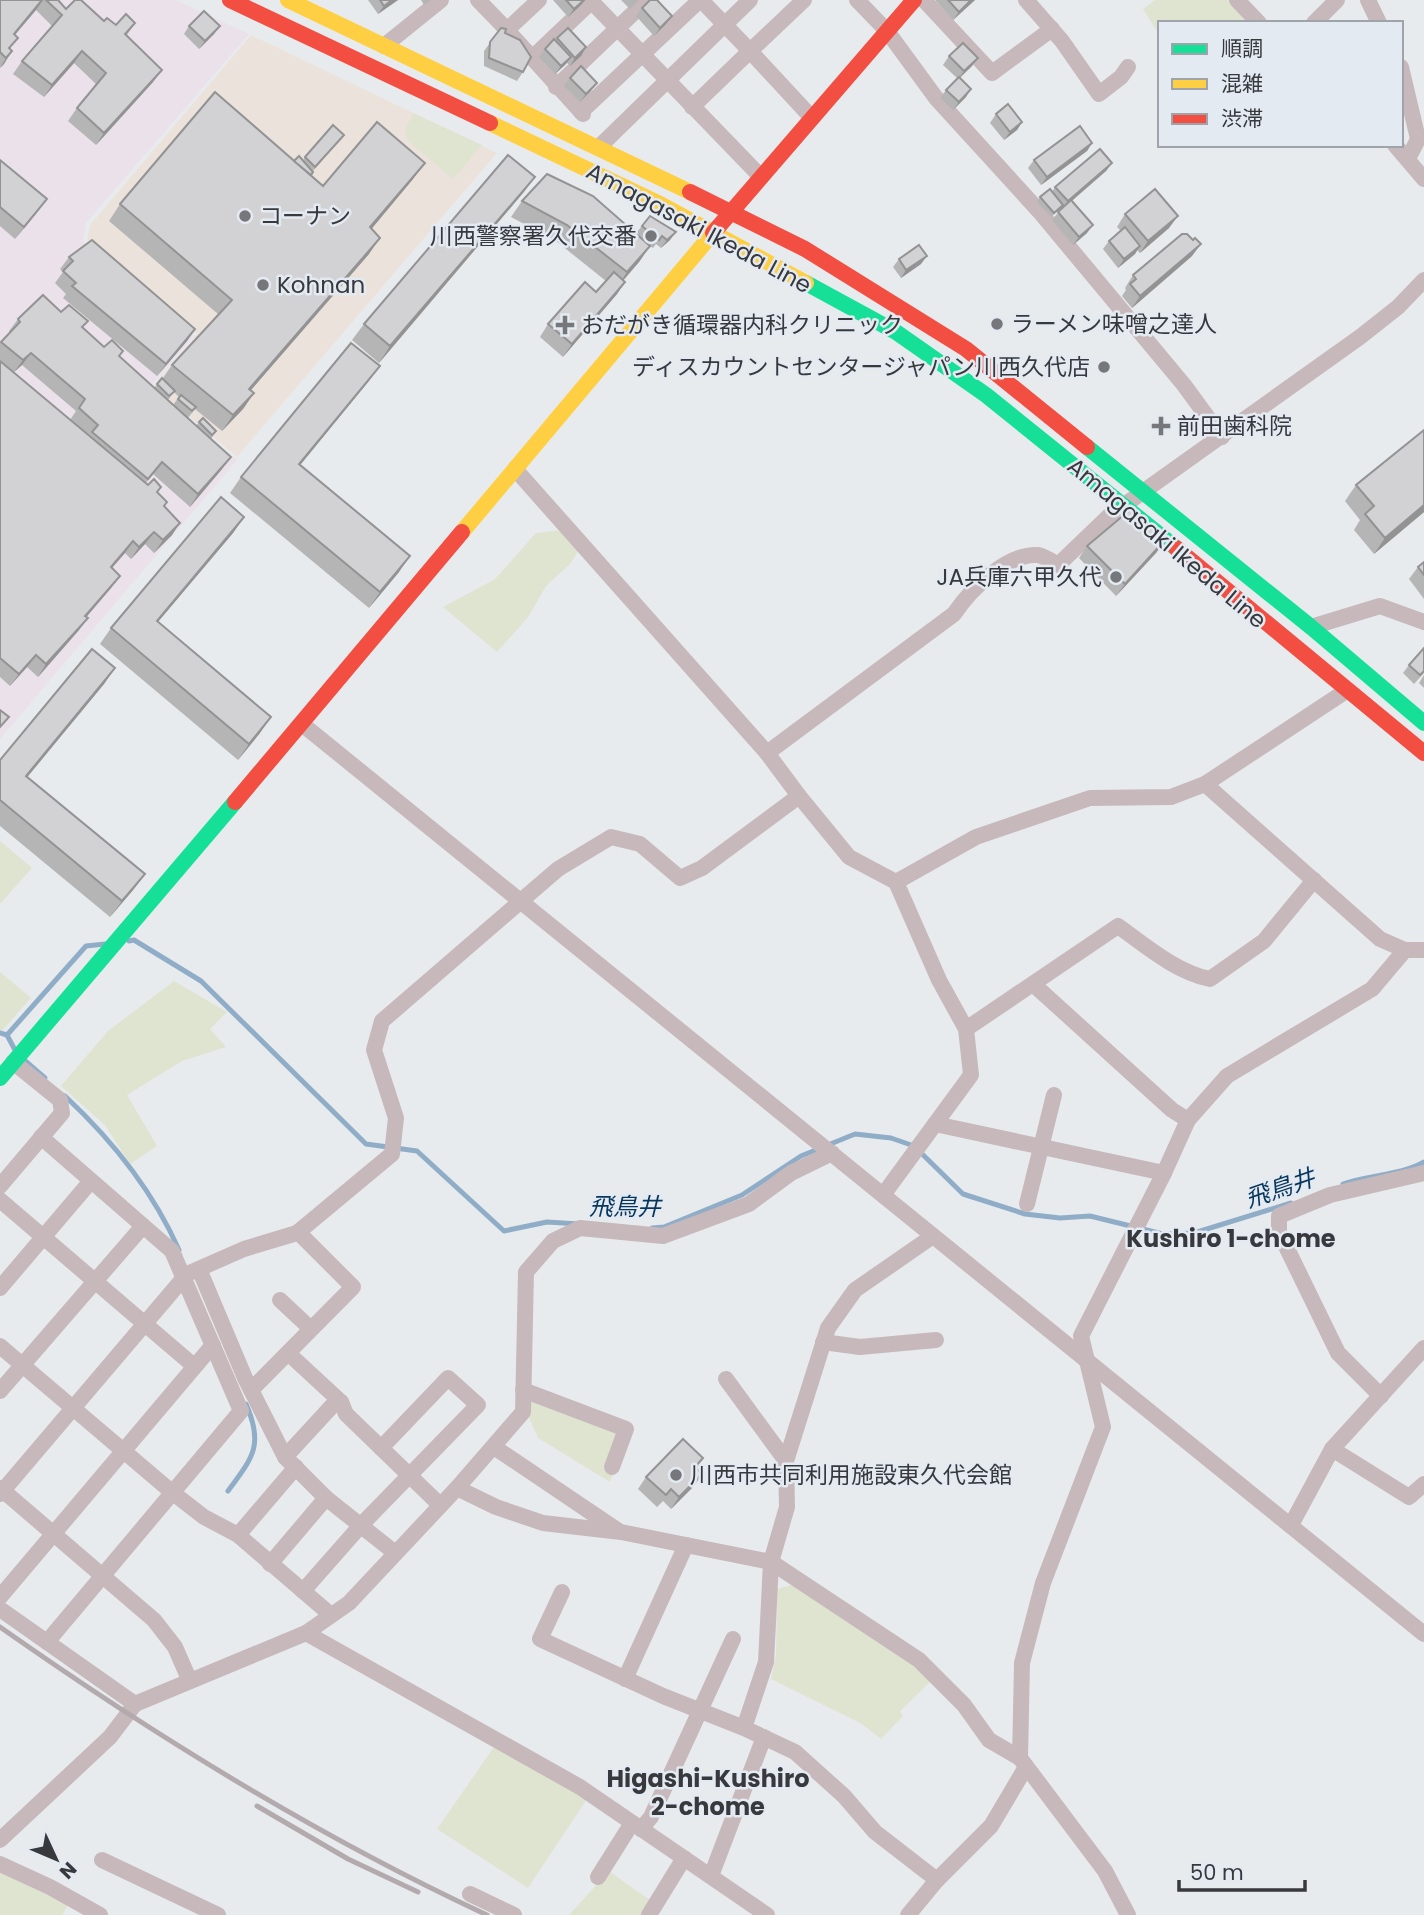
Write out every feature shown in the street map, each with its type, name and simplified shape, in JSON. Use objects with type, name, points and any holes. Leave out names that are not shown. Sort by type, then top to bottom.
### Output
[{"type":"main road","name":"Amagasaki Ikeda Line","points":[[230,0],[660,204],[896,332],[986,396],[1125,506],[1424,753]]},
{"type":"main road","name":"Amagasaki Ikeda Line","points":[[288,0],[599,147],[805,249],[966,349],[1311,627],[1424,723]]},
{"type":"main road","points":[[0,1078],[302,724],[731,211],[914,0]]},
{"type":"street","points":[[315,13],[327,0]]},
{"type":"street","points":[[384,46],[441,0]]},
{"type":"street","points":[[508,30],[539,0]]},
{"type":"street","points":[[532,58],[591,0],[616,30],[761,177]]},
{"type":"street","points":[[556,87],[647,0]]},
{"type":"street","points":[[480,1],[582,113],[700,0],[812,118]]},
{"type":"street","points":[[599,147],[750,0]]},
{"type":"street","points":[[692,107],[804,0]]},
{"type":"street","points":[[857,0],[887,32],[936,98],[1039,212],[1184,385],[1222,437]]},
{"type":"street","points":[[924,0],[992,73],[1052,29]]},
{"type":"street","points":[[1026,0],[1052,29],[1099,94],[1121,77],[1128,67]]},
{"type":"street","points":[[1237,0],[1257,21]]},
{"type":"street","points":[[1318,13],[1336,0]]},
{"type":"street","points":[[1368,0],[1377,21]]},
{"type":"street","points":[[1403,75],[1418,139],[1408,159]]},
{"type":"street","points":[[1397,147],[1424,179]]},
{"type":"street","points":[[767,753],[954,614],[963,601],[1009,562],[1039,555],[1058,565],[1109,516],[1360,337],[1398,307],[1424,280]]},
{"type":"street","points":[[516,469],[767,753],[849,857],[896,882],[939,980],[966,1029],[971,1074],[883,1195]]},
{"type":"street","points":[[1311,627],[1380,606],[1424,622]]},
{"type":"street","points":[[896,882],[976,837],[1090,798],[1171,797],[1205,784],[1346,691]]},
{"type":"street","points":[[302,724],[1424,1634]]},
{"type":"street","points":[[1205,784],[1380,939],[1405,950],[1424,950]]},
{"type":"street","points":[[189,1679],[175,1647],[154,1620],[1,1491],[182,1280],[199,1269],[244,1249],[299,1232],[392,1154],[396,1118],[374,1050],[382,1021],[558,869],[611,837],[640,844],[680,878],[702,868],[799,796]]},
{"type":"street","points":[[966,1029],[1118,926],[1165,959],[1197,976],[1210,979],[1264,941],[1314,880]]},
{"type":"street","points":[[908,1915],[937,1880],[991,1826],[1023,1762],[1022,1663],[1043,1583],[1102,1427],[1084,1359],[1081,1336],[1188,1120],[1227,1076],[1372,989],[1405,950]]},
{"type":"street","points":[[1033,984],[1172,1110],[1188,1120]]},
{"type":"street","points":[[0,1186],[62,1113],[60,1100],[13,1062]]},
{"type":"street","points":[[1027,1204],[1054,1095]]},
{"type":"street","points":[[935,1124],[1164,1173]]},
{"type":"street","points":[[41,1137],[172,1251],[182,1280],[191,1292],[241,1411],[47,1642]]},
{"type":"street","points":[[0,1840],[110,1737],[135,1704],[189,1679],[306,1633],[358,1594],[387,1564],[394,1552],[457,1488],[523,1412],[526,1272],[553,1241],[580,1228],[663,1236],[749,1204],[791,1173],[832,1153]]},
{"type":"street","points":[[1381,1396],[1338,1353],[1279,1232],[1279,1216],[1330,1195],[1424,1173]]},
{"type":"street","points":[[0,1288],[91,1181]]},
{"type":"street","points":[[0,1200],[194,1366]]},
{"type":"street","points":[[0,1391],[143,1226]]},
{"type":"street","points":[[251,1390],[353,1287],[299,1232]]},
{"type":"street","points":[[744,1728],[766,1662],[771,1562],[787,1507],[786,1461],[828,1328],[855,1290],[933,1236]]},
{"type":"street","points":[[199,1269],[251,1390],[290,1462],[326,1498],[394,1552]]},
{"type":"street","points":[[280,1300],[311,1329]]},
{"type":"street","points":[[823,1342],[860,1347],[936,1340]]},
{"type":"street","points":[[0,1597],[213,1345]]},
{"type":"street","points":[[0,1346],[66,1404],[74,1406],[173,1493],[204,1517],[237,1535],[331,1615]]},
{"type":"street","points":[[1291,1525],[1332,1449],[1424,1348]]},
{"type":"street","points":[[288,1353],[341,1402],[346,1414],[440,1505]]},
{"type":"street","points":[[303,1591],[362,1524],[478,1405],[448,1378],[381,1448]]},
{"type":"street","points":[[726,1379],[786,1461]]},
{"type":"street","points":[[523,1390],[626,1429],[612,1467]]},
{"type":"street","points":[[237,1535],[332,1406],[341,1402]]},
{"type":"street","points":[[494,1447],[621,1532]]},
{"type":"street","points":[[1332,1449],[1409,1497],[1424,1484]]},
{"type":"street","points":[[457,1488],[496,1507],[544,1523],[621,1532],[771,1562],[919,1660],[964,1706],[989,1740],[1023,1762],[1105,1871],[1128,1915]]},
{"type":"street","points":[[270,1564],[326,1498]]},
{"type":"street","points":[[625,1679],[686,1545]]},
{"type":"street","points":[[562,1592],[540,1639],[625,1679],[795,1752],[844,1796],[875,1832],[937,1880]]},
{"type":"street","points":[[0,1609],[135,1704]]},
{"type":"street","points":[[306,1633],[580,1787],[767,1915]]},
{"type":"street","points":[[598,1877],[637,1826],[651,1817],[733,1639]]},
{"type":"street","points":[[711,1876],[764,1737]]},
{"type":"street","points":[[649,1915],[684,1858]]},
{"type":"street","points":[[102,1860],[217,1915]]},
{"type":"street","points":[[0,1864],[50,1887],[100,1915]]},
{"type":"street","points":[[470,1894],[513,1915]]},
{"type":"shaded area","points":[[0,0],[176,0],[249,34],[86,223],[83,241],[194,336],[151,386],[237,460],[0,739]]},
{"type":"shaded area","points":[[251,35],[497,153],[237,457],[153,386],[197,334],[87,239],[90,225]]},
{"type":"green space","points":[[1155,0],[1228,0],[1247,21],[1158,21],[1158,33],[1143,9]]},
{"type":"green space","points":[[413,113],[482,145],[453,179],[408,141],[405,130]]},
{"type":"green space","points":[[562,530],[579,550],[570,564],[546,586],[529,616],[497,652],[443,607],[495,579],[536,533]]},
{"type":"green space","points":[[0,841],[32,868],[0,904]]},
{"type":"green space","points":[[0,972],[31,998],[0,1033]]},
{"type":"green space","points":[[174,981],[227,1012],[210,1029],[226,1047],[182,1061],[127,1095],[157,1146],[130,1164],[105,1125],[61,1086],[108,1031]]},
{"type":"green space","points":[[532,1400],[628,1437],[610,1482],[538,1438],[527,1413]]},
{"type":"green space","points":[[796,1584],[911,1662],[931,1681],[900,1711],[903,1716],[881,1739],[862,1724],[771,1679],[776,1654],[777,1589]]},
{"type":"green space","points":[[496,1744],[587,1799],[528,1888],[437,1829]]},
{"type":"green space","points":[[0,1869],[70,1902],[62,1915],[0,1915]]},
{"type":"green space","points":[[609,1871],[651,1901],[645,1915],[569,1915]]},
{"type":"building","points":[[0,0],[42,0],[14,34],[18,38],[9,48],[12,51],[6,58],[0,52]]},
{"type":"building","points":[[46,0],[58,0],[66,9],[75,0],[81,0],[104,21],[107,18],[116,25],[126,14],[135,23],[125,34],[162,70],[104,133],[77,108],[106,73],[82,51],[52,85],[22,61],[62,15]]},
{"type":"building","points":[[380,0],[392,0],[384,6]]},
{"type":"building","points":[[566,0],[584,0],[574,9]]},
{"type":"building","points":[[650,0],[657,0],[672,16],[660,28],[642,8]]},
{"type":"building","points":[[948,0],[971,0],[959,12]]},
{"type":"building","points":[[204,11],[220,26],[205,41],[189,26]]},
{"type":"building","points":[[501,28],[520,40],[531,57],[523,72],[489,58],[490,42]]},
{"type":"building","points":[[568,28],[586,47],[575,58],[557,38]]},
{"type":"building","points":[[554,39],[571,57],[561,66],[545,49]]},
{"type":"building","points":[[963,43],[978,58],[964,71],[949,56]]},
{"type":"building","points":[[581,66],[597,83],[586,94],[570,78]]},
{"type":"building","points":[[959,77],[971,89],[959,102],[946,90]]},
{"type":"building","name":"Kohnan","points":[[215,92],[323,186],[377,122],[425,163],[370,227],[380,238],[249,389],[254,393],[233,415],[172,365],[232,300],[120,204]]},
{"type":"building","points":[[1008,104],[1022,122],[1010,132],[996,114]]},
{"type":"building","points":[[333,125],[344,135],[315,167],[305,157]]},
{"type":"building","points":[[1080,126],[1092,143],[1047,177],[1034,160]]},
{"type":"building","points":[[1100,149],[1112,163],[1068,201],[1055,187]]},
{"type":"building","points":[[508,155],[535,177],[390,346],[364,324]]},
{"type":"building","points":[[299,156],[313,172],[311,175],[294,161]]},
{"type":"building","points":[[0,160],[47,199],[24,227],[0,207]]},
{"type":"building","points":[[547,174],[593,196],[650,246],[627,272],[567,225],[522,201]]},
{"type":"building","points":[[1050,189],[1063,205],[1054,213],[1040,197]]},
{"type":"building","points":[[1155,189],[1178,216],[1148,241],[1125,214]]},
{"type":"building","points":[[1071,200],[1093,225],[1079,237],[1058,212]]},
{"type":"building","points":[[650,216],[676,232],[667,240],[662,236],[659,240],[642,226]]},
{"type":"building","points":[[1125,227],[1140,246],[1124,259],[1109,241]]},
{"type":"building","points":[[1182,234],[1187,234],[1193,240],[1195,238],[1201,244],[1140,296],[1130,284],[1136,279],[1133,275]]},
{"type":"building","points":[[92,240],[195,329],[166,364],[72,286],[76,283],[63,271],[73,261],[69,257]]},
{"type":"building","points":[[919,245],[927,256],[906,270],[899,259]]},
{"type":"building","points":[[614,272],[625,282],[572,344],[548,324],[585,282],[596,292]]},
{"type":"building","points":[[43,295],[61,312],[69,305],[88,321],[82,327],[104,347],[112,340],[123,351],[119,356],[231,457],[198,494],[162,462],[148,479],[92,432],[98,425],[79,408],[85,399],[31,353],[23,360],[1,342],[20,322],[18,319]]},
{"type":"building","points":[[351,343],[380,366],[299,464],[410,556],[380,592],[241,477]]},
{"type":"building","points":[[0,361],[148,485],[154,479],[161,487],[157,492],[167,502],[164,506],[180,523],[163,540],[154,532],[139,547],[133,541],[111,567],[120,576],[85,616],[88,618],[46,664],[36,655],[19,674],[0,658]]},
{"type":"building","points":[[162,378],[175,391],[169,396],[157,384]]},
{"type":"building","points":[[181,395],[196,407],[192,411],[178,399]]},
{"type":"building","points":[[203,418],[216,431],[212,435],[199,422]]},
{"type":"building","points":[[1424,430],[1424,505],[1385,538],[1365,514],[1374,506],[1356,485]]},
{"type":"building","points":[[221,497],[244,517],[157,621],[271,717],[249,744],[111,628]]},
{"type":"building","name":"JA兵庫六甲久代","points":[[1131,509],[1165,540],[1125,584],[1087,546]]},
{"type":"building","points":[[1424,562],[1424,575],[1418,567]]},
{"type":"building","points":[[1424,648],[1424,671],[1420,675],[1409,665]]},
{"type":"building","points":[[92,649],[115,668],[26,776],[145,874],[122,901],[0,800],[0,760]]},
{"type":"building","points":[[0,710],[9,717],[0,727]]},
{"type":"building","points":[[683,1439],[703,1458],[695,1467],[702,1474],[679,1497],[671,1489],[666,1495],[646,1477]]},
{"type":"waterway","name":"飛鳥井","points":[[129,941],[134,940],[201,981],[366,1144],[417,1151],[504,1231],[547,1222],[579,1224]]},
{"type":"waterway","name":"飛鳥井","points":[[0,1033],[7,1035],[86,946],[105,944]]},
{"type":"waterway","points":[[7,1035],[16,1052]]},
{"type":"waterway","points":[[23,1059],[45,1078]]},
{"type":"waterway","points":[[65,1096],[99,1130],[130,1167],[157,1207],[179,1250]]},
{"type":"waterway","name":"飛鳥井","points":[[652,1228],[664,1227],[742,1195],[801,1156],[855,1134],[891,1138],[914,1146],[963,1194],[1025,1214],[1060,1218],[1090,1216],[1163,1234],[1194,1233],[1291,1203]]},
{"type":"waterway","name":"飛鳥井","points":[[1343,1184],[1406,1170],[1424,1162]]},
{"type":"waterway","points":[[228,1491],[244,1469],[255,1441],[246,1404]]},
{"type":"railway","points":[[0,1627],[117,1707],[237,1782],[360,1852],[487,1915]]},
{"type":"railway","points":[[257,1806],[348,1859],[418,1892]]},
{"type":"traffic: fast","points":[[806,283],[896,332],[986,395],[1176,548]]},
{"type":"traffic: fast","points":[[1087,447],[1311,627],[1424,723]]},
{"type":"traffic: fast","points":[[0,1078],[235,802]]},
{"type":"traffic: slow","points":[[288,0],[690,192]]},
{"type":"traffic: slow","points":[[490,123],[660,204],[806,283]]},
{"type":"traffic: slow","points":[[462,532],[713,233]]},
{"type":"traffic: jam","points":[[230,0],[490,123]]},
{"type":"traffic: jam","points":[[713,233],[914,0]]},
{"type":"traffic: jam","points":[[690,192],[805,249],[966,349],[1087,447]]},
{"type":"traffic: jam","points":[[235,802],[462,532]]},
{"type":"traffic: jam","points":[[1176,548],[1424,753]]},
{"type":"place","name":"コーナン","points":[[245,216]]},
{"type":"place","name":"川西警察署久代交番","points":[[651,236]]},
{"type":"place","name":"Kohnan","points":[[263,285]]},
{"type":"place","name":"ラーメン味噌之達人","points":[[997,324]]},
{"type":"place","name":"おだがき循環器内科クリニック","points":[[565,325]]},
{"type":"place","name":"ディスカウントセンタージャパン川西久代店","points":[[1104,367]]},
{"type":"place","name":"前田歯科院","points":[[1161,426]]},
{"type":"place","name":"JA兵庫六甲久代","points":[[1116,577]]},
{"type":"place","name":"川西市共同利用施設東久代会館","points":[[676,1475]]},
{"type":"district","name":"Kushiro 1-chome","points":[[1231,1238]]},
{"type":"district","name":"Higashi-Kushiro 2-chome","points":[[708,1792]]}]
